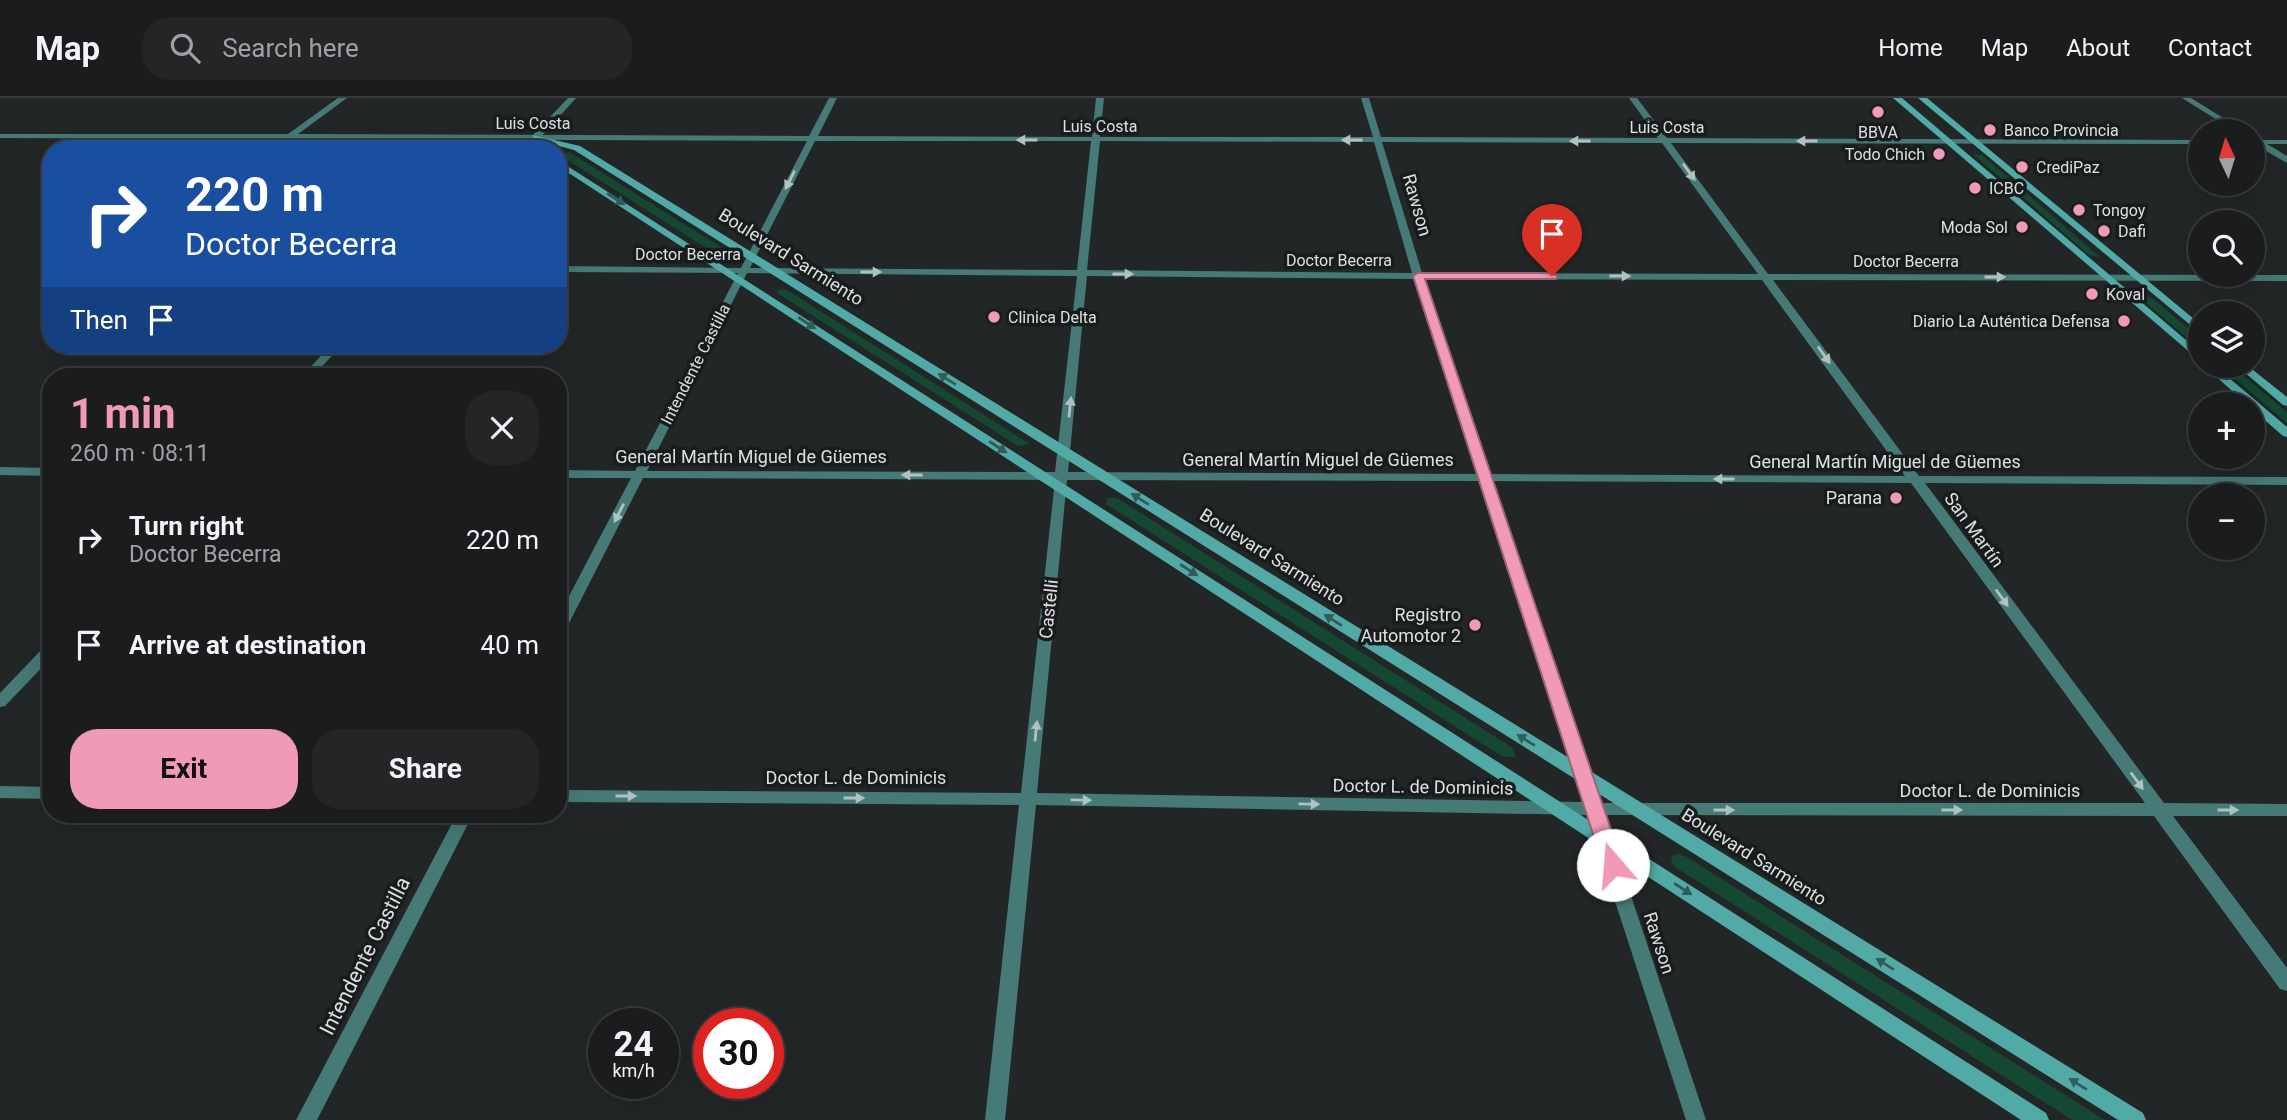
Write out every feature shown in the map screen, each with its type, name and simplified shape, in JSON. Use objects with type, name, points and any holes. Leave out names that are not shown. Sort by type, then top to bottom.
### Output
[{"type":"main road","points":[[1897,98],[2188,348]]},
{"type":"main road","points":[[1922,98],[2188,320]]},
{"type":"main road","name":"Boulevard Sarmiento","points":[[536,137],[547,140]]},
{"type":"main road","name":"Boulevard Sarmiento","points":[[567,145],[577,148],[2136,1120]]},
{"type":"main road","points":[[567,168],[726,271],[741,275],[1043,476],[1062,482],[1558,809],[2039,1120]]},
{"type":"main road","points":[[2223,378],[2287,433]]},
{"type":"main road","points":[[2257,378],[2287,403]]},
{"type":"street","points":[[285,140],[343,98]]},
{"type":"street","points":[[533,140],[572,98]]},
{"type":"street","name":"Intendente Castilla","points":[[567,614],[833,98]]},
{"type":"street","name":"Castelli","points":[[995,1120],[1100,98]]},
{"type":"street","name":"Rawson","points":[[1365,98],[1418,276],[1696,1120]]},
{"type":"street","name":"San Martín","points":[[1633,98],[2287,983]]},
{"type":"street","points":[[2186,98],[2220,119]]},
{"type":"street","name":"Luis Costa","points":[[0,136],[2188,142]]},
{"type":"street","points":[[2265,141],[2287,142]]},
{"type":"street","points":[[2265,147],[2287,160]]},
{"type":"street","name":"Doctor Becerra","points":[[567,269],[726,271]]},
{"type":"street","name":"Doctor Becerra","points":[[741,275],[773,271],[2287,278]]},
{"type":"street","points":[[315,368],[328,354]]},
{"type":"street","points":[[0,471],[42,472]]},
{"type":"street","name":"General Martín Miguel de Güemes","points":[[567,474],[1043,476]]},
{"type":"street","name":"General Martín Miguel de Güemes","points":[[1062,482],[1103,476],[2287,481]]},
{"type":"street","points":[[0,702],[42,658]]},
{"type":"street","points":[[0,792],[42,793]]},
{"type":"street","name":"Doctor L. de Dominicis","points":[[567,796],[1029,799],[1638,810],[2287,810]]},
{"type":"street","name":"Intendente Castilla","points":[[306,1120],[460,823]]},
{"type":"green space","points":[[567,153],[732,256],[722,258],[567,159]]},
{"type":"green space","points":[[1973,154],[1982,155],[2100,257],[2089,255]]},
{"type":"green space","points":[[779,289],[787,290],[1030,444],[1018,446],[777,293]]},
{"type":"green space","points":[[2143,295],[2152,298],[2188,328],[2188,339],[2140,298]]},
{"type":"green space","points":[[2234,378],[2246,378],[2263,392],[2251,392]]},
{"type":"green space","points":[[2265,394],[2287,412],[2287,423],[2265,404]]},
{"type":"green space","points":[[1107,498],[1117,498],[1513,748],[1516,757],[1503,757],[1106,504]]},
{"type":"green space","points":[[1672,856],[1685,856],[2105,1120],[2072,1120],[1675,867],[1671,862]]},
{"type":"place","name":"BBVA","points":[[1878,112]]},
{"type":"place","name":"Banco Provincia","points":[[1990,130]]},
{"type":"place","name":"Todo Chich","points":[[1939,154]]},
{"type":"place","name":"CrediPaz","points":[[2022,167]]},
{"type":"place","name":"ICBC","points":[[1975,188]]},
{"type":"place","name":"Tongoy","points":[[2079,210]]},
{"type":"place","name":"Moda Sol","points":[[2022,227]]},
{"type":"place","name":"Dafi","points":[[2104,231]]},
{"type":"place","name":"Koval","points":[[2092,294]]},
{"type":"place","name":"Clinica Delta","points":[[994,317]]},
{"type":"place","name":"Diario La Auténtica Defensa","points":[[2124,321]]},
{"type":"place","name":"Parana","points":[[1896,498]]},
{"type":"place","name":"Registro Automotor 2","points":[[1475,625]]},
{"type":"route","points":[[1552,276],[1418,276],[1613,865]]}]
